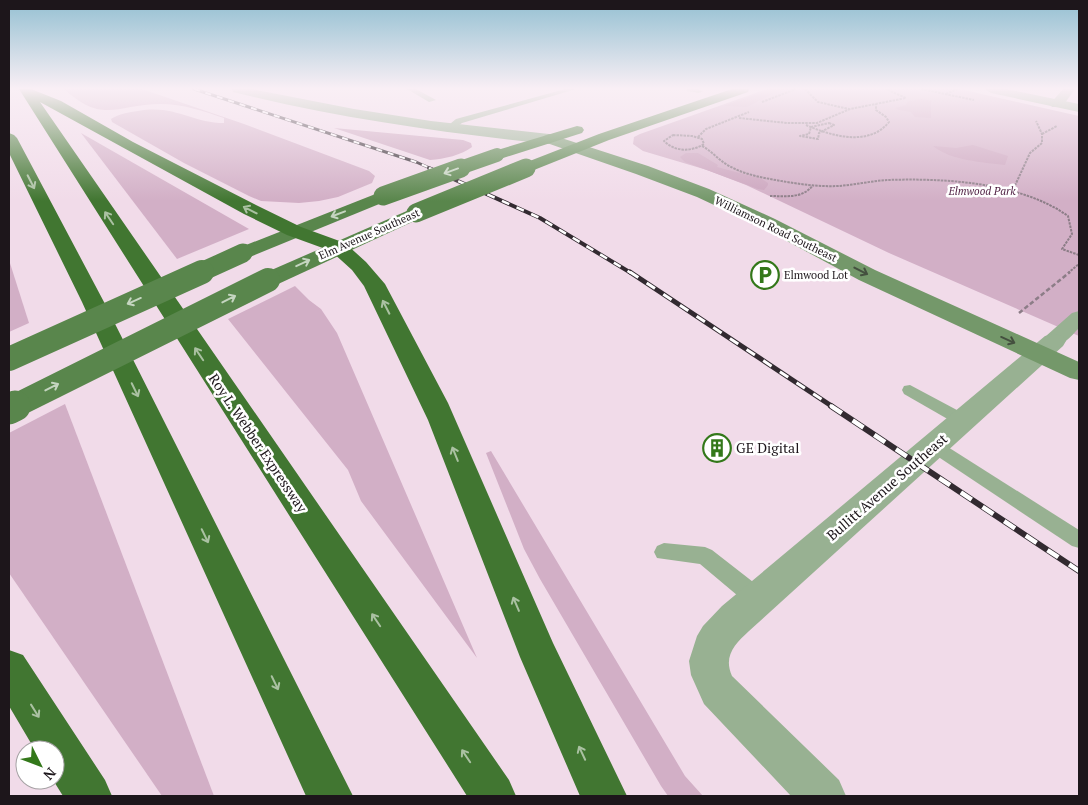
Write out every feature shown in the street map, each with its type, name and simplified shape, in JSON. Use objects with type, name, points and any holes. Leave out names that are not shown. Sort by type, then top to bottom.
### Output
[{"type":"highway","name":"Roy L. Webber Expressway","points":[[49,127],[493,796]]},
{"type":"highway","points":[[96,127],[170,168],[294,231],[338,247],[359,266],[374,284],[441,418],[547,676],[604,796]]},
{"type":"highway","points":[[9,138],[93,302],[330,796]]},
{"type":"highway","points":[[9,670],[89,796]]},
{"type":"main road","name":"Elm Avenue Southeast","points":[[9,409],[338,247],[528,167],[583,140],[624,127]]},
{"type":"main road","name":"Elm Avenue Southeast","points":[[9,359],[243,253],[383,196],[497,155],[549,139],[583,140]]},
{"type":"main road","name":"Williamson Road Southeast","points":[[549,139],[583,140],[669,180],[739,209],[867,275],[1058,349],[1079,372]]},
{"type":"street","name":"Williamson Road Southeast","points":[[438,127],[549,139]]},
{"type":"street","name":"Bullitt Avenue Southeast","points":[[823,796],[718,690],[711,679],[708,665],[715,641],[722,631],[934,446],[1058,349],[1079,317]]},
{"type":"lane","points":[[910,390],[964,421]]},
{"type":"lane","points":[[934,446],[1079,540]]},
{"type":"lane","points":[[664,552],[704,556],[758,599]]},
{"type":"path","points":[[830,127],[822,131],[818,134],[816,140],[800,137],[809,134],[811,127],[822,131],[857,137],[878,134],[886,127]]},
{"type":"path","points":[[1042,134],[1057,127]]},
{"type":"path","points":[[702,146],[704,142],[692,136],[673,135],[664,141],[668,146],[679,149],[692,149],[702,146],[721,161],[739,170],[772,179],[832,186],[876,180],[912,180],[966,184],[1012,192],[1044,201],[1064,212],[1070,221],[1072,234],[1062,249],[1079,254]]},
{"type":"path","points":[[1012,192],[1030,153],[1040,146],[1042,138]]},
{"type":"path","points":[[765,196],[796,196],[812,189],[813,185]]},
{"type":"path","points":[[1019,313],[1079,264]]},
{"type":"green space","points":[[120,127],[251,127],[369,171],[375,176],[372,183],[338,197],[299,203],[261,201],[184,163]]},
{"type":"green space","name":"Elmwood Park","points":[[661,127],[1079,127],[1079,336],[889,253],[746,185],[707,170],[643,151],[633,144],[634,137]]},
{"type":"green space","points":[[81,133],[249,229],[177,259]]},
{"type":"green space","points":[[9,260],[29,323],[9,332]]},
{"type":"green space","points":[[295,286],[321,309],[337,333],[477,658],[361,501],[348,470],[228,319]]},
{"type":"green space","points":[[65,404],[214,796],[162,796],[9,573],[9,433]]},
{"type":"green space","points":[[491,451],[685,776],[703,796],[668,796],[661,786],[524,549],[486,453]]},
{"type":"shaded area","points":[[334,128],[463,140],[471,143],[472,147],[452,156],[430,160]]},
{"type":"shaded area","points":[[973,145],[1008,156],[1005,165],[958,158],[933,146],[956,148]]},
{"type":"shaded area","points":[[686,153],[698,153],[718,165],[717,167],[762,179],[768,185],[764,190],[758,189],[685,162],[680,157]]},
{"type":"railway","points":[[308,127],[432,169]]},
{"type":"railway","points":[[429,168],[540,218],[631,273]]},
{"type":"railway","points":[[630,272],[833,407]]},
{"type":"railway","points":[[831,406],[1079,571]]},
{"type":"place","name":"Elmwood Lot","points":[[765,275]]},
{"type":"place","name":"GE Digital","points":[[717,448]]}]
